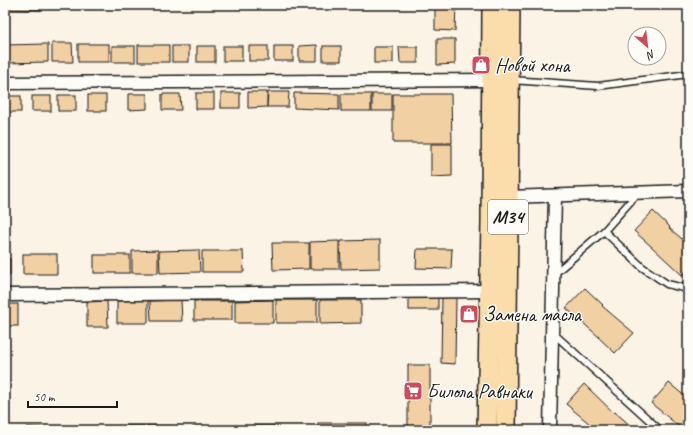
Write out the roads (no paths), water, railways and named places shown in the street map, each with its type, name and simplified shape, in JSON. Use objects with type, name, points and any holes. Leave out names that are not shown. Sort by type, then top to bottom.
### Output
[{"type":"main road","name":"M34","points":[[488,430],[498,382],[508,197],[500,80],[492,5]]},
{"type":"main road","name":"M34","points":[[506,430],[498,382],[491,291],[500,80],[510,5]]},
{"type":"street","points":[[5,83],[500,80]]},
{"type":"street","points":[[508,197],[688,192]]},
{"type":"street","points":[[550,430],[555,196]]},
{"type":"street","points":[[5,295],[491,291]]},
{"type":"lane","points":[[500,80],[598,86],[688,74]]},
{"type":"lane","points":[[553,275],[604,231],[637,194]]},
{"type":"lane","points":[[604,231],[642,267],[667,284],[688,289]]},
{"type":"lane","points":[[552,332],[660,430]]},
{"type":"place","name":"Новой хона","points":[[481,65]]},
{"type":"place","name":"Замена масла","points":[[469,314]]},
{"type":"place","name":"Билола Равнаки","points":[[413,391]]}]
